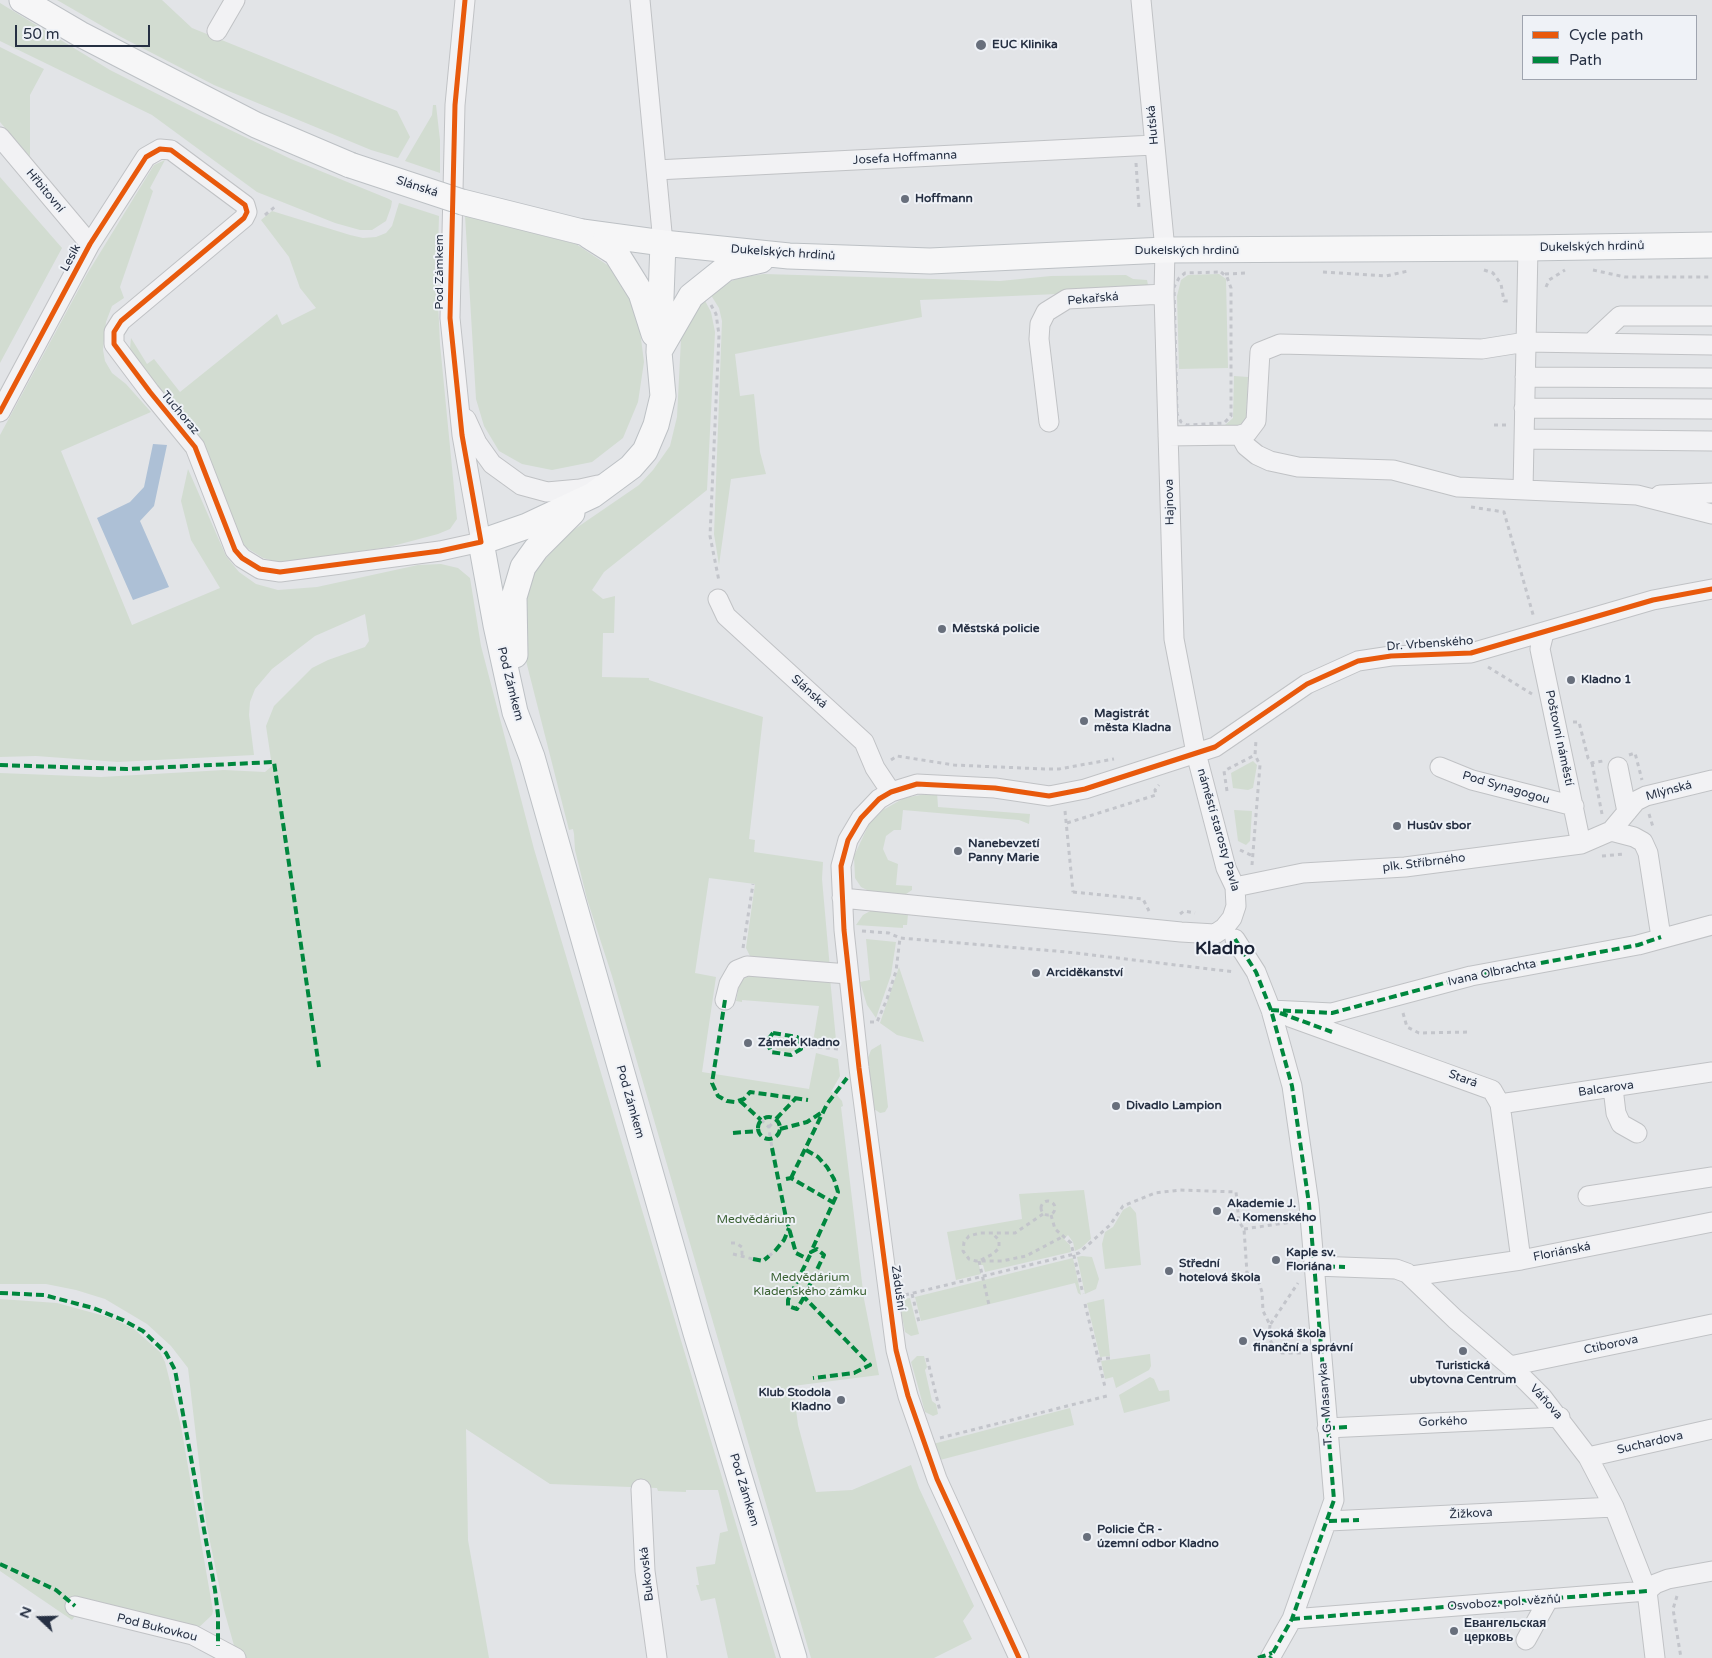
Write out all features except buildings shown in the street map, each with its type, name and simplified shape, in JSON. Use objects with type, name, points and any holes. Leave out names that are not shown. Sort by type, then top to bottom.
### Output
[{"type":"main road","name":"Slánská","points":[[22,0],[80,34],[248,120],[350,165],[462,202],[582,232],[663,243]]},
{"type":"main road","points":[[582,232],[616,253],[626,268],[641,293],[659,352]]},
{"type":"main road","name":"Dukelských hrdinů","points":[[663,243],[783,255],[930,260],[1165,250],[1712,245]]},
{"type":"main road","name":"Pod Zámkem","points":[[663,243],[659,352],[663,396],[656,425],[645,451],[631,467],[592,495],[527,526],[481,542],[496,625],[515,712],[532,756],[696,1333],[794,1658]]},
{"type":"main road","points":[[659,352],[691,296],[726,268],[783,255]]},
{"type":"main road","points":[[532,756],[516,664],[513,637],[514,596],[523,567],[536,549],[592,495]]},
{"type":"street","points":[[217,32],[235,0]]},
{"type":"street","name":"Pod Zámkem","points":[[465,0],[454,105],[450,223],[450,318],[458,400],[481,542]]},
{"type":"street","points":[[640,0],[663,243]]},
{"type":"street","name":"Huťská","points":[[1141,0],[1165,250]]},
{"type":"street","name":"Hřbitovní","points":[[0,137],[90,244]]},
{"type":"street","name":"Josefa Hoffmanna","points":[[656,170],[1154,145]]},
{"type":"street","name":"Lesík","points":[[0,412],[90,244],[150,153],[165,148],[184,158]]},
{"type":"street","name":"Tuchoraz","points":[[184,158],[245,206],[247,212],[244,218],[121,321],[114,332],[114,344],[195,447],[235,550],[251,565],[270,572],[280,572],[440,551],[481,542]]},
{"type":"street","points":[[1523,490],[1528,248]]},
{"type":"street","name":"Hajnova","points":[[1165,250],[1164,294],[1174,639],[1196,752]]},
{"type":"street","name":"Pekařská","points":[[1049,422],[1038,339],[1040,324],[1046,312],[1067,299],[1164,294]]},
{"type":"street","points":[[1591,343],[1620,316],[1712,316]]},
{"type":"street","points":[[1168,436],[1240,435],[1247,433],[1256,421],[1260,352],[1280,344],[1482,349],[1526,342],[1712,345]]},
{"type":"street","points":[[1525,377],[1712,378]]},
{"type":"street","name":"Pod Zámkem","points":[[458,400],[484,454],[500,472],[521,485],[547,492],[564,491],[593,486],[616,479]]},
{"type":"street","points":[[1524,408],[1712,408]]},
{"type":"street","points":[[1240,435],[1246,446],[1257,456],[1284,465],[1312,468],[1384,469],[1458,487],[1636,495],[1712,493]]},
{"type":"street","points":[[1524,439],[1712,440]]},
{"type":"street","points":[[1636,495],[1712,514]]},
{"type":"street","name":"Dr. Vrbenského","points":[[1196,752],[1216,747],[1307,684],[1358,661],[1390,656],[1470,653],[1544,633],[1645,602],[1712,589]]},
{"type":"street","name":"Slánská","points":[[718,599],[726,616],[864,742],[876,770],[891,792]]},
{"type":"street","name":"Poštovní náměstí","points":[[1544,633],[1540,649],[1574,806],[1588,850]]},
{"type":"street","name":"náměstí starosty Pavla","points":[[1196,752],[1226,868],[1235,887],[1237,898],[1232,918],[1224,928],[1215,934],[842,898],[841,866],[848,840],[861,818],[880,799],[891,792],[917,784],[939,784],[1049,796],[1061,794],[1196,752]]},
{"type":"street","points":[[1618,761],[1627,812]]},
{"type":"street","name":"Pod Synagogou","points":[[1440,767],[1472,780],[1574,806]]},
{"type":"street","name":"Mlýnská","points":[[1606,822],[1627,812],[1636,801],[1646,796],[1712,780]]},
{"type":"street","points":[[1606,822],[1643,842],[1648,853],[1661,937]]},
{"type":"street","name":"plk. Stříbrného","points":[[1235,887],[1303,873],[1588,850],[1606,822]]},
{"type":"street","name":"Zádušní","points":[[842,898],[848,974],[889,1299],[901,1372],[923,1443],[951,1514],[1019,1658]]},
{"type":"street","name":"Ivana Olbrachta","points":[[1271,1010],[1332,1013],[1472,976],[1638,945],[1661,937],[1712,925]]},
{"type":"street","name":"T. G. Masaryka","points":[[1235,939],[1256,972],[1271,1010],[1292,1086],[1310,1220],[1334,1500],[1292,1620],[1266,1656]]},
{"type":"street","points":[[725,1000],[729,984],[737,970],[747,966],[848,974]]},
{"type":"street","name":"Stará","points":[[1271,1010],[1492,1090],[1500,1104]]},
{"type":"street","name":"Balcarova","points":[[1500,1104],[1712,1072]]},
{"type":"street","points":[[1612,1088],[1616,1113],[1621,1124],[1637,1132]]},
{"type":"street","points":[[1500,1104],[1521,1260]]},
{"type":"street","points":[[1588,1196],[1712,1178]]},
{"type":"street","name":"Floriánská","points":[[1412,1276],[1521,1260],[1712,1222]]},
{"type":"street","name":"Váňova","points":[[1315,1270],[1345,1267],[1396,1269],[1412,1276],[1455,1319],[1510,1366],[1560,1417],[1588,1456],[1614,1507],[1647,1591],[1655,1658]]},
{"type":"street","name":"Ctiborova","points":[[1510,1366],[1712,1324]]},
{"type":"street","name":"Gorkého","points":[[1327,1428],[1560,1417]]},
{"type":"street","name":"Suchardova","points":[[1588,1456],[1712,1429]]},
{"type":"street","name":"Bukovská","points":[[640,1489],[645,1572],[655,1656]]},
{"type":"street","name":"Žižkova","points":[[1328,1521],[1614,1507]]},
{"type":"street","name":"Osvoboz. pol. vězňů","points":[[1292,1620],[1647,1591],[1655,1584],[1668,1579],[1712,1571]]},
{"type":"street","points":[[1526,1640],[1548,1600]]},
{"type":"street","name":"Pod Bukovkou","points":[[75,1606],[194,1635],[236,1658]]},
{"type":"path","points":[[1135,154],[1139,208]]},
{"type":"path","points":[[1480,269],[1493,273],[1501,284],[1504,301],[1527,302],[1546,302],[1546,287],[1549,280],[1563,270],[1572,270]]},
{"type":"path","points":[[1318,272],[1386,276],[1415,270]]},
{"type":"path","points":[[1589,270],[1624,277],[1712,277]]},
{"type":"path","points":[[1225,274],[1231,288],[1231,416],[1224,422],[1187,425],[1181,422],[1177,414],[1174,287],[1180,276],[1188,272],[1221,272],[1225,274],[1252,272]]},
{"type":"path","points":[[691,296],[697,301],[704,294],[716,314],[718,328],[710,536],[720,589],[718,599]]},
{"type":"path","points":[[1494,425],[1508,425]]},
{"type":"path","points":[[1504,512],[1533,617],[1544,633]]},
{"type":"path","points":[[1482,665],[1505,677]]},
{"type":"path","points":[[1568,718],[1574,723],[1579,722],[1588,758],[1592,763],[1606,822]]},
{"type":"path","points":[[1252,870],[1260,765],[1254,755],[1257,737]]},
{"type":"path","points":[[1592,763],[1618,761],[1635,753],[1642,782],[1646,784]]},
{"type":"path","points":[[1224,771],[1254,755]]},
{"type":"path","points":[[876,770],[897,756],[954,765],[1044,769],[1122,757]]},
{"type":"path","points":[[1066,822],[1156,795],[1158,786],[1162,784]]},
{"type":"path","points":[[1065,803],[1073,893],[1143,899],[1148,910],[1154,914]]},
{"type":"path","points":[[1588,850],[1631,854]]},
{"type":"path","points":[[747,966],[742,956],[753,884]]},
{"type":"path","points":[[1179,915],[1184,911],[1203,914]]},
{"type":"path","points":[[872,932],[888,933],[900,938],[1067,952],[1186,968],[1256,972]]},
{"type":"path","points":[[1401,996],[1407,1027],[1419,1033],[1470,1032]]},
{"type":"path","points":[[802,1046],[844,1049]]},
{"type":"path","points":[[769,1127],[776,1119]]},
{"type":"path","points":[[761,1120],[769,1127],[770,1137]]},
{"type":"path","points":[[771,1142],[772,1148]]},
{"type":"path","points":[[889,1299],[1074,1255],[1089,1246],[1097,1235],[1110,1225],[1122,1206],[1155,1193],[1180,1190],[1236,1192],[1239,1222],[1244,1229],[1247,1273],[1258,1280],[1262,1292],[1263,1311],[1270,1325]]},
{"type":"path","points":[[1043,1214],[1040,1209],[1042,1204],[1050,1201],[1056,1209],[1051,1215]]},
{"type":"path","points":[[1051,1215],[1043,1214],[1019,1231],[1007,1234],[972,1235],[964,1242],[965,1254],[972,1260],[979,1261],[1019,1258],[1064,1236]]},
{"type":"path","points":[[1051,1215],[1054,1227],[1072,1243],[1083,1294]]},
{"type":"path","points":[[1244,1229],[1310,1220]]},
{"type":"path","points":[[979,1261],[993,1254],[999,1248],[999,1240],[993,1233]]},
{"type":"path","points":[[731,1243],[736,1243],[742,1247],[742,1255]]},
{"type":"path","points":[[770,1256],[775,1252]]},
{"type":"path","points":[[733,1254],[753,1259]]},
{"type":"path","points":[[979,1261],[984,1276],[989,1305]]},
{"type":"path","points":[[1315,1270],[1295,1286],[1270,1325],[1268,1338],[1282,1354],[1303,1354],[1322,1347]]},
{"type":"path","points":[[912,1294],[919,1322]]},
{"type":"path","points":[[1085,1304],[1105,1387]]},
{"type":"path","points":[[927,1358],[940,1411]]},
{"type":"path","points":[[1098,1359],[1110,1358]]},
{"type":"path","points":[[923,1443],[1107,1396]]},
{"type":"path","points":[[1681,1592],[1676,1598],[1673,1609],[1681,1658]]},
{"type":"green space","points":[[57,0],[162,0],[192,28],[397,111],[410,137],[398,158],[371,150],[214,85],[121,37]]},
{"type":"green space","points":[[0,3],[110,70],[201,116],[291,159],[389,199],[392,201],[386,221],[372,230],[360,230],[335,223],[257,192],[152,115],[0,41]]},
{"type":"green space","points":[[0,47],[44,69],[30,95],[30,157],[0,122]]},
{"type":"green space","points":[[433,105],[436,105],[440,140],[440,173],[405,161],[432,115]]},
{"type":"green space","points":[[165,160],[150,188],[153,191],[120,287],[124,298],[112,306],[106,322],[103,350],[105,361],[112,373],[126,384],[151,412],[61,451],[132,625],[220,588],[191,540],[181,501],[188,469],[226,556],[239,572],[256,584],[278,590],[317,587],[418,565],[441,564],[458,568],[470,578],[481,646],[534,849],[776,1658],[728,1658],[715,1598],[701,1601],[696,1585],[699,1585],[696,1567],[715,1564],[720,1533],[728,1531],[718,1490],[658,1491],[657,1488],[550,1484],[466,1429],[468,1540],[489,1658],[242,1658],[235,1649],[224,1610],[206,1522],[188,1368],[171,1346],[147,1324],[105,1299],[76,1290],[46,1284],[0,1284],[0,773],[101,777],[224,770],[265,772],[272,766],[266,726],[274,706],[312,668],[328,660],[365,647],[369,641],[365,614],[315,636],[272,669],[255,689],[250,702],[249,715],[254,755],[118,762],[36,756],[0,757],[0,435],[87,274],[154,165]]},
{"type":"green space","points":[[0,177],[62,248],[0,363]]},
{"type":"green space","points":[[399,203],[439,216],[437,281],[440,344],[457,519],[450,529],[438,534],[389,547],[281,563],[263,558],[247,548],[236,536],[158,387],[130,349],[131,338],[147,364],[154,359],[180,392],[277,314],[282,325],[316,308],[300,288],[289,257],[261,220],[272,211],[350,235],[363,238],[376,237],[386,233],[392,226]]},
{"type":"green space","points":[[465,215],[576,244],[609,266],[629,292],[639,323],[644,362],[638,402],[623,438],[592,462],[552,470],[522,464],[499,451],[484,426],[476,399]]},
{"type":"green space","points":[[764,274],[1000,281],[1051,276],[1126,275],[1133,279],[1147,280],[1149,290],[920,300],[922,317],[735,354],[740,396],[754,394],[760,452],[766,474],[731,479],[719,565],[714,534],[722,321],[719,308],[709,292],[738,278]]},
{"type":"green space","points":[[1219,274],[1226,279],[1228,368],[1179,369],[1177,296],[1181,280],[1188,275]]},
{"type":"green space","points":[[703,297],[711,312],[715,332],[707,490],[604,572],[592,590],[603,599],[615,596],[614,633],[603,633],[602,677],[649,678],[649,680],[763,717],[749,839],[755,840],[754,852],[823,862],[822,879],[830,969],[751,958],[746,948],[755,884],[709,878],[695,973],[716,977],[702,1072],[809,1089],[816,1053],[838,1059],[840,1076],[831,1092],[835,1093],[842,1101],[843,1106],[841,1107],[864,1299],[879,1375],[793,1386],[798,1425],[816,1492],[852,1490],[911,1465],[919,1488],[974,1606],[963,1621],[972,1639],[934,1658],[811,1658],[612,976],[587,899],[575,850],[573,829],[569,830],[524,653],[524,588],[528,578],[569,533],[639,485],[653,470],[670,446],[677,417],[681,339],[685,327]]},
{"type":"green space","points":[[1234,376],[1248,377],[1246,420],[1240,426],[1207,426],[1225,425],[1233,418]]},
{"type":"green space","points":[[1253,761],[1257,765],[1253,788],[1248,790],[1233,788],[1231,773]]},
{"type":"green space","points":[[937,792],[938,807],[1030,814],[1029,824],[1019,820],[903,810],[901,830],[894,830],[886,836],[883,849],[888,860],[898,864],[896,885],[912,886],[912,890],[903,896],[871,892],[861,887],[855,878],[854,856],[869,824],[883,810],[904,798]]},
{"type":"green space","points":[[1234,810],[1252,811],[1250,841],[1246,845],[1238,841]]},
{"type":"green space","points":[[872,910],[908,914],[907,925],[903,925],[903,928],[856,925],[863,915]]},
{"type":"green space","points":[[866,939],[896,942],[891,975],[876,1018],[867,1005],[860,982],[870,980]]},
{"type":"green space","points":[[899,967],[924,1042],[897,1035],[880,1023]]},
{"type":"green space","points":[[764,970],[830,978],[836,1040],[813,1042],[819,1006],[736,1001],[740,980]]},
{"type":"green space","points":[[779,1037],[792,1039],[798,1044],[797,1048],[790,1053],[777,1050],[772,1043]]},
{"type":"green space","points":[[881,1044],[888,1107],[885,1112],[880,1113],[874,1109],[868,1058],[871,1050]]},
{"type":"green space","points":[[1084,1190],[1091,1239],[1081,1248],[1075,1251],[1073,1242],[1068,1235],[1064,1239],[1070,1245],[1071,1252],[985,1272],[983,1265],[979,1265],[981,1274],[956,1280],[947,1232],[1022,1219],[1019,1194]]},
{"type":"green space","points":[[1130,1206],[1136,1213],[1141,1265],[1105,1269],[1102,1244],[1105,1232],[1113,1227],[1123,1210]]},
{"type":"green space","points":[[1077,1257],[1092,1257],[1099,1279],[1096,1289],[1085,1294]]},
{"type":"green space","points":[[1073,1258],[1081,1295],[1078,1293],[1075,1283],[921,1321],[915,1297]]},
{"type":"green space","points":[[910,1298],[919,1334],[911,1336],[905,1332],[899,1300]]},
{"type":"green space","points":[[0,1299],[57,1303],[112,1318],[134,1329],[160,1352],[165,1362],[181,1426],[213,1611],[212,1615],[195,1631],[84,1604],[72,1620],[0,1571]]},
{"type":"green space","points":[[1104,1299],[1110,1356],[1100,1357],[1087,1303]]},
{"type":"green space","points":[[1150,1354],[1151,1366],[1149,1370],[1116,1388],[1113,1377],[1105,1379],[1101,1361]]},
{"type":"green space","points":[[917,1356],[924,1356],[927,1367],[925,1370],[932,1401],[936,1404],[938,1414],[933,1416],[925,1412],[911,1362]]},
{"type":"green space","points":[[1150,1377],[1154,1379],[1159,1391],[1169,1390],[1170,1401],[1124,1413],[1119,1395]]},
{"type":"green space","points":[[1070,1408],[1074,1425],[940,1460],[933,1444]]},
{"type":"water","points":[[153,444],[167,445],[154,506],[140,521],[169,587],[133,600],[97,518],[130,502],[144,487]]},
{"type":"marked path","points":[[0,765],[127,769],[274,762],[319,1067]]},
{"type":"marked path","points":[[1271,1010],[1332,1013],[1471,976],[1638,945],[1661,937]]},
{"type":"marked path","points":[[1235,939],[1256,972],[1271,1010],[1292,1086],[1309,1204],[1334,1500],[1292,1619],[1270,1658]]},
{"type":"marked path","points":[[725,1000],[712,1083],[718,1096],[727,1101],[735,1102],[744,1099],[750,1092],[808,1100]]},
{"type":"marked path","points":[[1280,1013],[1332,1032]]},
{"type":"marked path","points":[[773,1033],[797,1037],[801,1044],[801,1049],[791,1055],[771,1052],[767,1041],[773,1033]]},
{"type":"marked path","points":[[791,1178],[827,1104],[847,1078]]},
{"type":"marked path","points":[[776,1119],[796,1098]]},
{"type":"marked path","points":[[740,1101],[761,1120]]},
{"type":"marked path","points":[[780,1129],[807,1122],[824,1111]]},
{"type":"marked path","points":[[769,1117],[777,1120],[780,1128],[777,1136],[769,1139],[761,1136],[758,1128],[761,1120],[769,1117]]},
{"type":"marked path","points":[[733,1133],[758,1131]]},
{"type":"marked path","points":[[772,1148],[786,1218],[796,1253],[808,1259]]},
{"type":"marked path","points":[[806,1150],[818,1157],[827,1167],[834,1179],[838,1192],[811,1252],[817,1249],[824,1255],[804,1297],[870,1365],[854,1373],[813,1378]]},
{"type":"marked path","points":[[786,1179],[791,1178],[834,1203]]},
{"type":"marked path","points":[[775,1251],[784,1240],[789,1228]]},
{"type":"marked path","points":[[804,1297],[797,1309],[788,1306],[788,1300],[810,1255]]},
{"type":"marked path","points":[[753,1259],[763,1261],[769,1256]]},
{"type":"marked path","points":[[1315,1266],[1345,1267]]},
{"type":"marked path","points":[[0,1293],[44,1295],[93,1308],[123,1320],[143,1331],[166,1353],[175,1370],[215,1590],[218,1615],[218,1646]]},
{"type":"marked path","points":[[1327,1428],[1349,1427]]},
{"type":"marked path","points":[[1329,1521],[1359,1520]]},
{"type":"marked path","points":[[0,1564],[56,1590],[75,1606]]},
{"type":"marked path","points":[[1292,1619],[1647,1591]]},
{"type":"marked path","points":[[1258,1658],[1272,1653]]},
{"type":"cycle path","points":[[0,412],[90,244],[146,157],[160,149],[171,150],[245,205],[247,212],[244,218],[121,321],[114,332],[114,344],[195,447],[235,550],[242,558],[260,569],[280,572],[440,551],[481,542],[462,435],[450,318],[455,105],[465,0]]},
{"type":"cycle path","points":[[1019,1658],[937,1479],[908,1396],[896,1350],[859,1068],[844,930],[841,866],[848,840],[861,818],[879,799],[891,792],[917,784],[995,788],[1049,796],[1085,789],[1215,747],[1307,684],[1358,661],[1391,656],[1471,653],[1653,600],[1712,589]]},
{"type":"place","name":"EUC Klinika","points":[[981,45]]},
{"type":"place","name":"Hoffmann","points":[[905,199]]},
{"type":"place","name":"Městská policie","points":[[942,629]]},
{"type":"place","name":"Kladno 1","points":[[1571,680]]},
{"type":"place","name":"Magistrát města Kladna","points":[[1084,721]]},
{"type":"place","name":"Husův sbor","points":[[1397,826]]},
{"type":"place","name":"Nanebevzetí Panny Marie","points":[[958,851]]},
{"type":"place","name":"Arciděkanství","points":[[1036,973]]},
{"type":"place","name":"Zámek Kladno","points":[[748,1043]]},
{"type":"place","name":"Divadlo Lampion","points":[[1116,1106]]},
{"type":"place","name":"Akademie J. A. Komenského","points":[[1217,1211]]},
{"type":"place","name":"Kaple sv. Floriána","points":[[1276,1260]]},
{"type":"place","name":"Střední hotelová škola","points":[[1169,1271]]},
{"type":"place","name":"Vysoká škola finanční a správní","points":[[1243,1341]]},
{"type":"place","name":"Turistická ubytovna Centrum","points":[[1463,1351]]},
{"type":"place","name":"Klub Stodola Kladno","points":[[841,1400]]},
{"type":"place","name":"Policie ČR - územní odbor Kladno","points":[[1087,1537]]},
{"type":"place","name":"Евангельская церковь","points":[[1454,1631]]},
{"type":"district","name":"Kladno","points":[[1225,949]]},
{"type":"park label","name":"Medvědárium","points":[[756,1220]]},
{"type":"park label","name":"Medvědárium Kladenského zámku","points":[[810,1285]]}]
